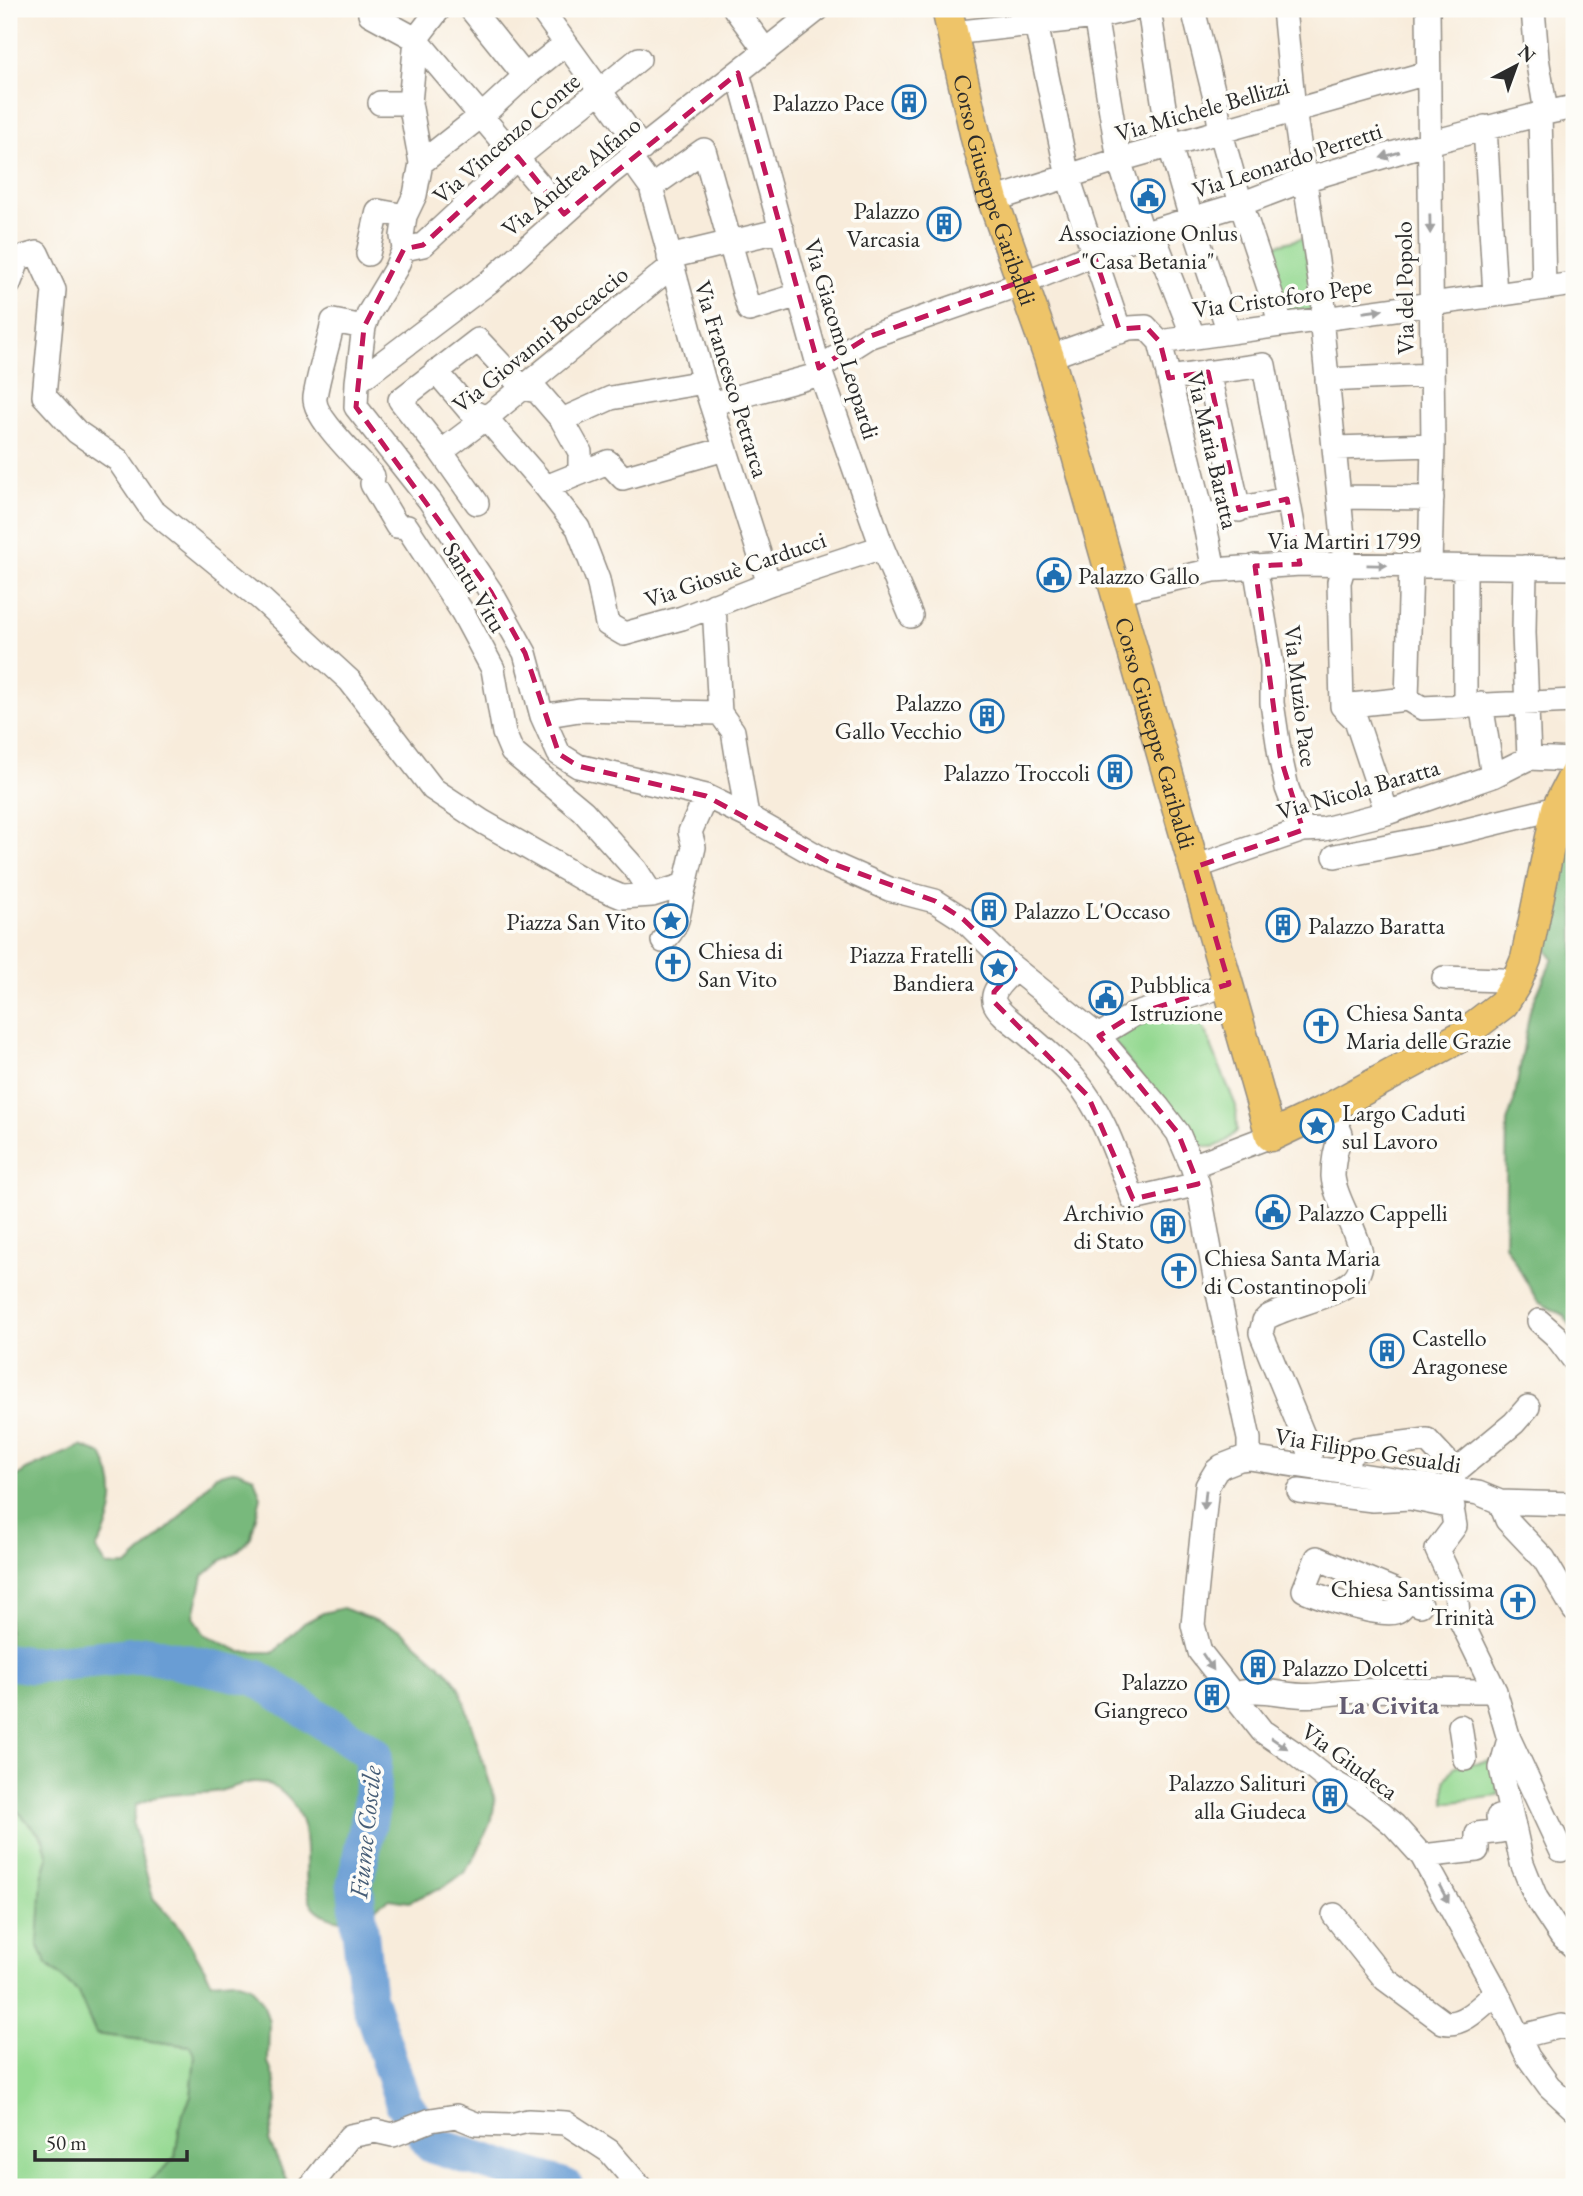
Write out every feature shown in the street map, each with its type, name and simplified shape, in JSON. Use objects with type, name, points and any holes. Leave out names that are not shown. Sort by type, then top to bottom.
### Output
[{"type":"main road","name":"Corso Giuseppe Garibaldi","points":[[949,21],[993,200],[1049,357],[1271,1136]]},
{"type":"main road","points":[[1271,1136],[1330,1108],[1460,1037],[1503,1004],[1526,959],[1557,808],[1574,775]]},
{"type":"street","points":[[439,9],[416,39],[410,103],[421,163],[415,195],[405,216],[402,236],[404,249],[364,327],[356,407],[430,502],[491,592],[525,653],[542,716],[559,754],[578,766],[706,796],[828,862],[889,889],[935,901],[963,919],[1019,972],[1098,1036],[1178,1133],[1199,1170],[1217,1288],[1249,1439],[1249,1458]]},
{"type":"street","points":[[471,9],[525,75]]},
{"type":"street","name":"Via Francesco Petrarca","points":[[541,9],[599,92],[636,154],[651,187],[704,382],[769,583]]},
{"type":"street","points":[[735,9],[765,51]]},
{"type":"street","name":"Via Andrea Alfano","points":[[357,382],[489,282],[636,154],[818,9]]},
{"type":"street","points":[[949,21],[1131,9]]},
{"type":"street","points":[[1149,9],[1170,146],[1229,332]]},
{"type":"street","points":[[1193,9],[1221,133],[1241,204],[1281,324]]},
{"type":"street","points":[[1284,9],[1294,110],[1324,307],[1321,318],[1340,497],[1344,565],[1339,582],[1342,706],[1356,720],[1387,813]]},
{"type":"street","name":"Via del Popolo","points":[[1407,699],[1420,566],[1432,498],[1428,9]]},
{"type":"street","points":[[1533,9],[1543,113],[1544,288]]},
{"type":"street","points":[[1095,13],[1119,160],[1192,336]]},
{"type":"street","points":[[370,14],[416,39],[564,214]]},
{"type":"street","points":[[1034,17],[1068,177],[1120,332]]},
{"type":"street","points":[[421,163],[565,44]]},
{"type":"street","name":"Via Vincenzo Conte","points":[[404,249],[423,245],[518,157],[639,59]]},
{"type":"street","name":"Via Giacomo Leopardi","points":[[738,73],[820,371],[882,547],[911,616]]},
{"type":"street","name":"Via Michele Bellizzi","points":[[993,200],[1119,160],[1427,73]]},
{"type":"street","points":[[380,103],[410,103]]},
{"type":"street","name":"Via Leonardo Perretti","points":[[711,404],[820,371],[868,337],[1023,283],[1191,218],[1241,204],[1304,180],[1429,143],[1574,107]]},
{"type":"street","points":[[1486,127],[1495,295]]},
{"type":"street","points":[[651,187],[704,150],[749,310],[799,295]]},
{"type":"street","points":[[368,254],[378,212],[405,216]]},
{"type":"street","points":[[670,262],[730,242],[782,230]]},
{"type":"street","points":[[9,284],[19,258],[37,253],[54,290],[44,396],[77,432],[118,460],[152,510],[261,599],[350,681],[433,789],[483,822],[591,884],[622,897],[652,895],[685,885]]},
{"type":"street","name":"Via Giovanni Boccaccio","points":[[441,452],[523,388],[670,262]]},
{"type":"street","name":"Via Cristoforo Pepe","points":[[1160,342],[1574,285]]},
{"type":"street","name":"Santu Vitu","points":[[364,327],[333,321],[314,399],[327,424],[373,476],[372,484],[397,526],[407,527],[463,613],[493,669],[504,733],[512,752],[583,811],[636,870],[652,895]]},
{"type":"street","points":[[1049,357],[1129,328],[1146,327],[1160,342]]},
{"type":"street","points":[[477,503],[400,400],[478,340],[523,388],[537,391],[562,420],[580,452],[580,472]]},
{"type":"street","name":"Via Maria Baratta","points":[[1160,342],[1214,570]]},
{"type":"street","points":[[1169,378],[1265,365],[1300,564]]},
{"type":"street","points":[[436,371],[470,410],[486,418],[546,486],[608,462],[624,478],[725,449]]},
{"type":"street","points":[[1208,372],[1239,510]]},
{"type":"street","points":[[1327,380],[1432,375]]},
{"type":"street","points":[[562,420],[611,398],[704,382]]},
{"type":"street","points":[[1335,448],[1433,445]]},
{"type":"street","name":"Via Giosuè Carducci","points":[[546,486],[578,528],[598,580],[607,624],[624,634],[682,618],[769,583],[882,547]]},
{"type":"street","points":[[1340,497],[1432,498]]},
{"type":"street","points":[[1203,516],[1287,499]]},
{"type":"street","name":"Via Martiri 1799","points":[[1116,592],[1214,570],[1255,566],[1300,564],[1574,568]]},
{"type":"street","name":"Via Muzio Pace","points":[[1255,566],[1272,665],[1272,703],[1280,756],[1287,788],[1303,830]]},
{"type":"street","points":[[1465,567],[1473,705],[1493,776]]},
{"type":"street","points":[[1525,567],[1529,758]]},
{"type":"street","points":[[713,605],[720,713],[733,731],[747,816]]},
{"type":"street","points":[[1342,706],[1407,699],[1422,708],[1574,701]]},
{"type":"street","points":[[542,716],[579,710],[720,713]]},
{"type":"street","name":"Via Nicola Baratta","points":[[1195,867],[1303,830],[1324,829],[1387,813],[1493,776],[1529,758],[1574,760]]},
{"type":"street","points":[[663,941],[670,935],[680,917],[681,897],[694,846],[690,832],[706,796]]},
{"type":"street","points":[[1335,856],[1459,832],[1557,808]]},
{"type":"street","points":[[1019,972],[994,992],[994,1002],[1001,1012],[1040,1045],[1088,1096],[1113,1144],[1133,1199],[1271,1136]]},
{"type":"street","points":[[1444,978],[1516,983]]},
{"type":"street","points":[[1098,1036],[1133,1016],[1229,984]]},
{"type":"street","points":[[1310,1467],[1310,1452],[1261,1332],[1268,1317],[1343,1287],[1357,1277],[1361,1268],[1363,1259],[1359,1245],[1338,1199],[1333,1177],[1336,1147],[1341,1134],[1330,1108]]},
{"type":"street","points":[[1539,1321],[1556,1336],[1574,1360]]},
{"type":"street","points":[[1299,1491],[1373,1500],[1410,1498],[1452,1489],[1528,1407]]},
{"type":"street","points":[[1337,1471],[1356,1449],[1427,1440],[1452,1489],[1455,1526],[1437,1550],[1455,1590],[1458,1615],[1495,1692],[1509,1739],[1561,1850]]},
{"type":"street","name":"Via Filippo Gesualdi","points":[[1249,1458],[1478,1493],[1500,1502]]},
{"type":"street","name":"Via Giudeca","points":[[1249,1458],[1222,1466],[1207,1486],[1193,1625],[1200,1652],[1262,1731],[1324,1777],[1376,1810],[1394,1825],[1422,1856],[1497,1992],[1528,2057],[1549,2086],[1574,2109]]},
{"type":"street","points":[[1574,1503],[1500,1502],[1507,1520],[1544,1559],[1574,1610]]},
{"type":"street","points":[[1418,1604],[1458,1615]]},
{"type":"street","points":[[1232,1695],[1248,1691],[1319,1695],[1338,1691],[1376,1690],[1495,1692]]},
{"type":"street","points":[[1460,1726],[1465,1759]]},
{"type":"street","points":[[1509,1739],[1501,1768],[1522,1863],[1536,1898],[1561,1936],[1574,1947]]},
{"type":"street","points":[[1422,1856],[1477,1850],[1477,1834],[1500,1831],[1498,1817],[1510,1814]]},
{"type":"street","points":[[1334,1915],[1385,1979],[1443,2022],[1451,2025],[1460,2021],[1497,1992]]},
{"type":"street","points":[[1518,2037],[1562,2026],[1574,2029]]},
{"type":"street","points":[[310,2187],[349,2136],[375,2131],[393,2135],[431,2120],[456,2116],[476,2124],[512,2125],[528,2121],[566,2123],[609,2151],[640,2187]]},
{"type":"highlighted area","points":[[738,73],[819,368],[868,337],[1094,255],[1119,329],[1146,327],[1160,342],[1169,378],[1208,372],[1239,510],[1287,499],[1300,564],[1255,566],[1280,756],[1303,830],[1195,867],[1229,984],[1133,1015],[1099,1036],[1178,1133],[1198,1184],[1133,1199],[1088,1096],[994,1002],[994,992],[1015,969],[963,919],[935,901],[828,862],[706,796],[578,766],[559,754],[525,653],[491,592],[356,407],[364,327],[404,249],[423,245],[518,157],[564,214]]},
{"type":"green space","points":[[1303,238],[1317,310],[1283,315],[1262,249]]},
{"type":"green space","points":[[1574,814],[1574,1330],[1563,1315],[1538,1302],[1505,1245],[1507,1122],[1514,1101],[1530,1010],[1553,958],[1541,943],[1563,847]]},
{"type":"green space","points":[[1193,1002],[1236,1106],[1237,1131],[1225,1142],[1214,1147],[1200,1144],[1188,1134],[1113,1040],[1131,1023]]},
{"type":"green space","points":[[81,1446],[102,1454],[111,1479],[111,1514],[96,1549],[107,1566],[128,1565],[175,1522],[216,1475],[236,1470],[254,1477],[261,1497],[251,1537],[237,1552],[219,1562],[203,1576],[194,1616],[204,1634],[241,1652],[274,1652],[304,1623],[323,1613],[343,1608],[401,1630],[446,1670],[459,1686],[495,1799],[492,1819],[475,1857],[463,1874],[445,1886],[409,1902],[389,1899],[354,1922],[339,1920],[319,1912],[309,1898],[302,1823],[296,1808],[275,1787],[251,1782],[214,1792],[155,1797],[136,1805],[133,1824],[153,1898],[182,1930],[212,1982],[232,1980],[251,1986],[263,2003],[269,2022],[268,2062],[275,2082],[277,2102],[269,2141],[287,2181],[285,2187],[143,2187],[175,2158],[181,2118],[191,2097],[195,2056],[190,2046],[96,2034],[78,1992],[47,1964],[38,1944],[42,1878],[48,1858],[43,1838],[9,1805],[9,1482],[26,1470]]},
{"type":"green space","points":[[1494,1760],[1499,1796],[1445,1803],[1445,1780],[1455,1766]]},
{"type":"green space","points":[[9,1805],[14,1807],[43,1839],[48,1858],[42,1878],[47,1964],[78,1992],[96,2034],[190,2046],[195,2056],[191,2097],[181,2118],[175,2158],[143,2187],[9,2187]]},
{"type":"waterway","name":"Fiume Coscile","points":[[9,1662],[30,1665],[149,1654],[257,1678],[374,1754],[371,1810],[355,1883],[367,1995],[403,2102],[432,2145],[565,2187]]},
{"type":"place","name":"Palazzo Pace","points":[[909,102]]},
{"type":"place","name":"Associazione Onlus \"Casa Betania\"","points":[[1148,196]]},
{"type":"place","name":"Palazzo Varcasia","points":[[944,224]]},
{"type":"place","name":"Palazzo Gallo","points":[[1054,575]]},
{"type":"place","name":"Palazzo Gallo Vecchio","points":[[987,716]]},
{"type":"place","name":"Palazzo Troccoli","points":[[1115,772]]},
{"type":"place","name":"Palazzo L'Occaso","points":[[989,910]]},
{"type":"place","name":"Piazza San Vito","points":[[671,921]]},
{"type":"place","name":"Palazzo Baratta","points":[[1283,925]]},
{"type":"place","name":"Chiesa di San Vito","points":[[673,964]]},
{"type":"place","name":"Piazza Fratelli Bandiera","points":[[998,968]]},
{"type":"place","name":"Pubblica Istruzione","points":[[1106,998]]},
{"type":"place","name":"Chiesa Santa Maria delle Grazie","points":[[1321,1026]]},
{"type":"place","name":"Largo Caduti sul Lavoro","points":[[1317,1126]]},
{"type":"place","name":"Palazzo Cappelli","points":[[1273,1212]]},
{"type":"place","name":"Archivio di Stato","points":[[1168,1226]]},
{"type":"place","name":"Chiesa Santa Maria di Costantinopoli","points":[[1179,1271]]},
{"type":"place","name":"Castello Aragonese","points":[[1387,1351]]},
{"type":"place","name":"Chiesa Santissima Trinità","points":[[1518,1602]]},
{"type":"place","name":"Palazzo Dolcetti","points":[[1258,1667]]},
{"type":"place","name":"Palazzo Giangreco","points":[[1212,1695]]},
{"type":"place","name":"Palazzo Salituri alla Giudeca","points":[[1330,1796]]},
{"type":"district","name":"La Civita","points":[[1389,1705]]}]
